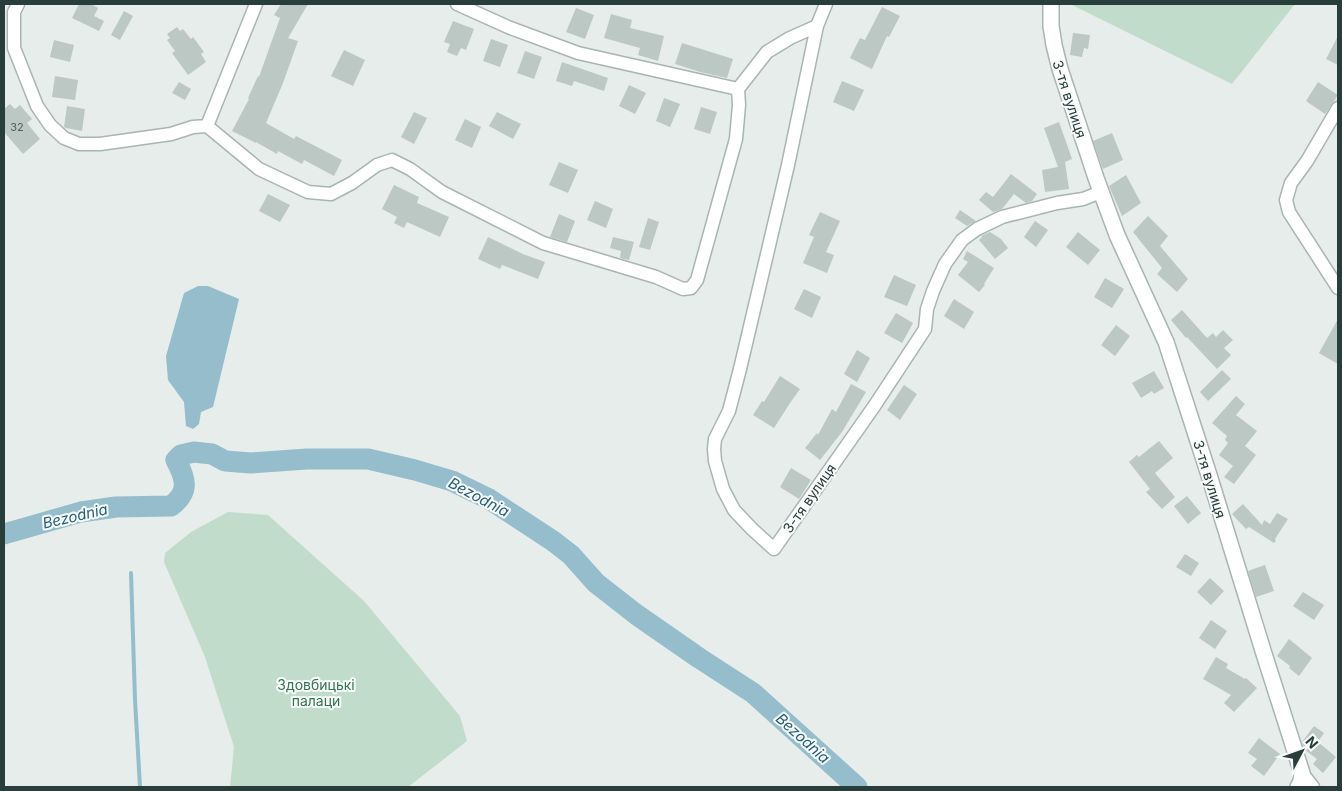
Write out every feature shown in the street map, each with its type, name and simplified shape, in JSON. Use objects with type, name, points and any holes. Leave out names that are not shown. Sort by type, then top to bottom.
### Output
[{"type":"street","points":[[18,4],[14,12],[14,48],[37,106],[50,124],[64,138],[78,144],[100,144],[172,134],[194,127],[207,126],[259,169],[308,192],[331,194],[352,183],[377,165],[392,160],[410,169],[442,192],[543,244],[656,276],[683,289],[691,288],[698,280],[736,139],[738,89],[767,52],[790,38],[817,26],[826,4]]},
{"type":"street","points":[[207,126],[256,4]]},
{"type":"street","points":[[457,4],[508,27],[578,53],[738,89]]},
{"type":"street","name":"3-тя вулиця","points":[[1051,4],[1052,36],[1060,70],[1117,235],[1166,342],[1265,657],[1300,780],[1312,787]]},
{"type":"street","name":"3-тя вулиця","points":[[817,26],[788,165],[740,369],[729,411],[716,439],[714,449],[715,461],[723,489],[734,510],[774,549],[926,329],[927,309],[933,292],[945,264],[962,240],[977,228],[1002,217],[1057,202],[1083,199],[1101,192]]},
{"type":"street","points":[[1338,108],[1307,161],[1291,183],[1286,200],[1288,212],[1338,288]]},
{"type":"green space","points":[[1070,4],[1295,4],[1232,84]]},
{"type":"green space","name":"Здовбицькі палаци","points":[[228,512],[268,515],[364,601],[460,716],[467,741],[408,787],[230,787],[234,747],[205,657],[164,562],[165,553],[191,532]]},
{"type":"water","points":[[198,286],[208,286],[239,299],[213,407],[201,412],[199,424],[193,429],[186,426],[184,402],[168,380],[166,356],[184,293]]},
{"type":"building","points":[[79,4],[91,4],[98,8],[94,16],[104,21],[99,31],[72,18]]},
{"type":"building","points":[[281,4],[308,4],[288,38],[298,41],[266,123],[294,139],[296,136],[342,160],[334,176],[304,160],[302,164],[278,151],[277,154],[232,131],[259,77],[280,18],[274,15]]},
{"type":"building","points":[[882,7],[900,16],[889,37],[887,36],[872,69],[850,58],[860,38],[865,40]]},
{"type":"building","points":[[576,8],[594,15],[585,39],[566,32]]},
{"type":"building","points":[[124,11],[133,16],[120,40],[111,35]]},
{"type":"building","points":[[611,14],[632,20],[630,28],[664,36],[658,61],[638,55],[640,48],[604,38]]},
{"type":"building","points":[[453,21],[474,29],[466,50],[461,48],[457,56],[447,52],[450,44],[444,42]]},
{"type":"building","points":[[177,27],[180,31],[183,29],[191,39],[193,37],[204,52],[201,54],[206,62],[188,75],[172,53],[175,51],[167,40],[170,38],[167,34]]},
{"type":"building","points":[[1073,33],[1090,35],[1088,49],[1084,48],[1082,57],[1070,55]]},
{"type":"building","points":[[1338,36],[1338,65],[1326,59]]},
{"type":"building","points":[[491,39],[508,45],[500,67],[483,61]]},
{"type":"building","points":[[54,40],[74,45],[70,62],[50,57]]},
{"type":"building","points":[[682,43],[733,59],[727,78],[675,64]]},
{"type":"building","points":[[344,50],[365,60],[353,86],[331,76]]},
{"type":"building","points":[[525,51],[542,57],[534,79],[517,73]]},
{"type":"building","points":[[562,62],[608,78],[604,91],[574,81],[572,86],[556,81]]},
{"type":"building","points":[[55,76],[78,80],[75,100],[52,97]]},
{"type":"building","points":[[842,81],[864,90],[854,111],[833,102]]},
{"type":"building","points":[[179,82],[191,89],[185,100],[172,93]]},
{"type":"building","points":[[1318,82],[1338,95],[1325,114],[1306,101]]},
{"type":"building","points":[[629,85],[646,93],[635,114],[619,106]]},
{"type":"building","points":[[664,98],[680,104],[670,127],[656,121]]},
{"type":"building","points":[[10,104],[15,109],[20,105],[32,119],[27,123],[40,139],[23,154],[4,132],[4,109]]},
{"type":"building","points":[[67,106],[85,109],[82,131],[64,127]]},
{"type":"building","points":[[701,107],[717,112],[710,134],[694,129]]},
{"type":"building","points":[[414,112],[427,118],[414,144],[401,137]]},
{"type":"building","points":[[497,112],[521,124],[513,139],[489,126]]},
{"type":"building","points":[[465,119],[481,127],[472,148],[455,140]]},
{"type":"building","points":[[1059,122],[1072,159],[1065,162],[1069,189],[1045,192],[1042,170],[1058,167],[1044,128]]},
{"type":"building","points":[[1112,133],[1123,160],[1103,169],[1093,141]]},
{"type":"building","points":[[559,162],[578,170],[568,193],[549,185]]},
{"type":"building","points":[[1011,174],[1037,194],[1032,201],[1026,203],[1014,194],[1002,209],[993,212],[979,200],[986,192],[993,197]]},
{"type":"building","points":[[1126,175],[1141,203],[1122,216],[1109,186]]},
{"type":"building","points":[[394,185],[419,197],[417,203],[449,217],[440,237],[407,222],[404,228],[394,223],[397,217],[382,209]]},
{"type":"building","points":[[268,194],[290,205],[280,222],[259,211]]},
{"type":"building","points":[[595,201],[613,209],[606,228],[587,220]]},
{"type":"building","points":[[960,210],[976,221],[967,226],[955,218]]},
{"type":"building","points":[[820,212],[840,221],[826,252],[834,255],[827,273],[803,263],[814,237],[809,235]]},
{"type":"building","points":[[559,214],[575,221],[567,242],[550,237]]},
{"type":"building","points":[[1148,216],[1168,236],[1160,246],[1188,279],[1177,292],[1157,274],[1162,268],[1133,232]]},
{"type":"building","points":[[648,218],[659,222],[650,250],[639,247]]},
{"type":"building","points":[[1035,221],[1048,230],[1036,247],[1024,237]]},
{"type":"building","points":[[990,232],[1001,239],[1008,248],[995,259],[979,240],[981,236]]},
{"type":"building","points":[[1078,232],[1100,250],[1088,265],[1066,247]]},
{"type":"building","points":[[488,237],[523,254],[545,262],[538,279],[502,265],[500,269],[478,259]]},
{"type":"building","points":[[613,237],[634,242],[629,260],[620,258],[621,251],[610,248]]},
{"type":"building","points":[[967,251],[994,268],[979,292],[958,275],[968,262],[963,259]]},
{"type":"building","points":[[894,275],[916,285],[907,306],[884,297]]},
{"type":"building","points":[[1105,278],[1124,289],[1112,308],[1094,297]]},
{"type":"building","points":[[804,289],[821,297],[812,318],[794,309]]},
{"type":"building","points":[[954,299],[974,312],[964,329],[944,316]]},
{"type":"building","points":[[1182,310],[1207,338],[1213,333],[1216,337],[1223,330],[1233,340],[1224,348],[1231,355],[1217,369],[1171,320]]},
{"type":"building","points":[[896,313],[913,323],[902,343],[884,333]]},
{"type":"building","points":[[1338,319],[1338,364],[1319,353]]},
{"type":"building","points":[[1116,325],[1130,336],[1115,356],[1101,345]]},
{"type":"building","points":[[857,350],[870,358],[857,382],[844,374]]},
{"type":"building","points":[[1222,370],[1231,379],[1208,401],[1200,392]]},
{"type":"building","points":[[1154,371],[1164,388],[1154,394],[1152,391],[1141,398],[1132,383]]},
{"type":"building","points":[[780,376],[800,389],[774,428],[753,415],[762,401],[764,402]]},
{"type":"building","points":[[851,384],[866,392],[842,432],[820,460],[805,448],[817,433],[818,435],[832,409],[836,412]]},
{"type":"building","points":[[904,385],[917,394],[900,420],[887,410]]},
{"type":"building","points":[[1236,396],[1245,404],[1236,415],[1257,431],[1245,446],[1256,455],[1234,484],[1224,477],[1233,466],[1219,455],[1228,443],[1225,440],[1227,436],[1212,423]]},
{"type":"building","points":[[1159,441],[1173,458],[1155,473],[1175,497],[1162,509],[1146,492],[1150,489],[1129,462],[1137,455],[1139,457]]},
{"type":"building","points":[[791,468],[811,480],[799,499],[780,487]]},
{"type":"building","points":[[1187,496],[1201,513],[1188,524],[1174,506]]},
{"type":"building","points":[[1243,504],[1262,525],[1264,520],[1270,524],[1277,513],[1288,519],[1274,543],[1249,527],[1246,529],[1232,514]]},
{"type":"building","points":[[1185,554],[1199,563],[1191,576],[1176,567]]},
{"type":"building","points":[[1265,565],[1274,591],[1256,597],[1248,571]]},
{"type":"building","points":[[1210,578],[1224,591],[1211,605],[1197,592]]},
{"type":"building","points":[[1303,592],[1324,605],[1314,620],[1293,606]]},
{"type":"building","points":[[1211,620],[1227,631],[1215,649],[1199,638]]},
{"type":"building","points":[[1289,639],[1312,658],[1299,676],[1277,656]]},
{"type":"building","points":[[1216,657],[1228,664],[1226,668],[1246,678],[1257,688],[1234,712],[1224,703],[1231,695],[1203,679]]},
{"type":"building","points":[[1314,726],[1324,733],[1318,742],[1336,757],[1323,773],[1313,764],[1317,759],[1305,750],[1302,742]]},
{"type":"building","points":[[1259,738],[1280,754],[1264,776],[1251,766],[1257,759],[1248,753]]},
{"type":"waterway","name":"Bezodnia","points":[[4,534],[81,512],[116,507],[171,506],[177,501],[184,490],[184,479],[176,460],[181,455],[194,452],[212,454],[225,461],[251,463],[307,459],[368,459],[415,470],[452,481],[489,499],[553,541],[571,555],[596,583],[637,615],[753,693],[857,787]]},
{"type":"waterway","points":[[131,573],[140,787]]}]
